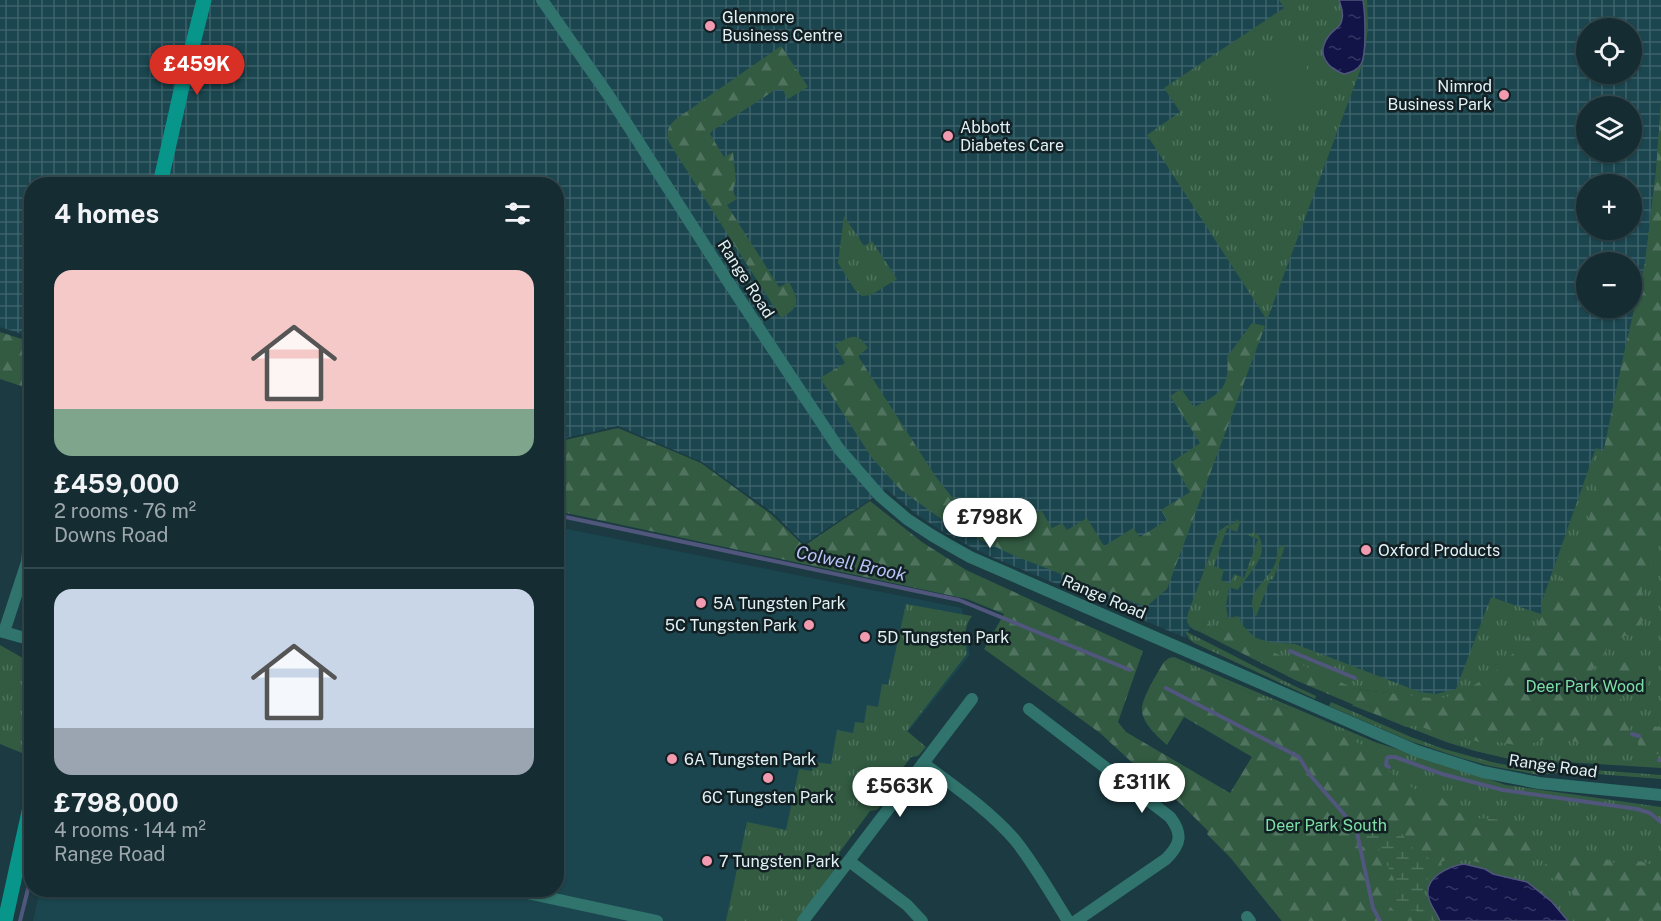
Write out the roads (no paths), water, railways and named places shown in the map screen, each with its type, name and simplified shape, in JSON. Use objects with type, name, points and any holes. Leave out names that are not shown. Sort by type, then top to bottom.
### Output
[{"type":"street","points":[[162,177],[204,0]]},
{"type":"street","name":"Range Road","points":[[542,0],[609,96],[733,290],[839,449],[880,495],[907,519],[933,537],[970,557],[1418,751],[1511,778],[1539,783],[1661,795]]},
{"type":"street","points":[[24,570],[2,631],[24,638]]},
{"type":"street","points":[[803,921],[972,699]]},
{"type":"street","points":[[1029,709],[1170,817],[1179,828],[1179,839],[1175,849],[1166,859],[1076,921]]},
{"type":"street","points":[[923,763],[986,813],[1014,840],[1035,868],[1068,921]]},
{"type":"street","points":[[5,921],[24,834]]},
{"type":"street","points":[[849,861],[907,905],[922,921]]},
{"type":"street","points":[[546,897],[657,921]]},
{"type":"water","points":[[1339,0],[1363,0],[1364,14],[1363,59],[1358,68],[1344,74],[1328,64],[1323,55],[1325,43],[1338,27],[1343,16]]},
{"type":"water","points":[[1464,864],[1527,882],[1552,902],[1568,921],[1440,921],[1428,895],[1430,883],[1440,873]]},
{"type":"waterway","name":"Colwell Brook","points":[[564,517],[959,600],[1130,670]]},
{"type":"waterway","points":[[1290,651],[1355,678]]},
{"type":"waterway","name":"Colwell Brook","points":[[1166,688],[1299,757],[1310,775],[1356,828],[1373,908],[1380,921]]},
{"type":"waterway","points":[[1632,734],[1639,736]]},
{"type":"waterway","points":[[1389,767],[1386,765],[1387,758],[1395,757],[1442,774],[1503,790],[1637,809],[1650,813],[1661,822]]},
{"type":"waterway","points":[[20,921],[26,897]]},
{"type":"place","name":"Glenmore Business Centre","points":[[710,26]]},
{"type":"place","name":"Nimrod Business Park","points":[[1504,95]]},
{"type":"place","name":"Abbott Diabetes Care","points":[[948,136]]},
{"type":"place","name":"Oxford Products","points":[[1366,550]]},
{"type":"place","name":"5A Tungsten Park","points":[[701,603]]},
{"type":"place","name":"5C Tungsten Park","points":[[809,625]]},
{"type":"place","name":"5D Tungsten Park","points":[[865,637]]},
{"type":"place","name":"6A Tungsten Park","points":[[672,759]]},
{"type":"place","name":"6C Tungsten Park","points":[[768,778]]},
{"type":"place","name":"7 Tungsten Park","points":[[707,861]]},
{"type":"park label","name":"Deer Park Wood","points":[[1585,686]]},
{"type":"park label","name":"Deer Park South","points":[[1326,825]]}]
